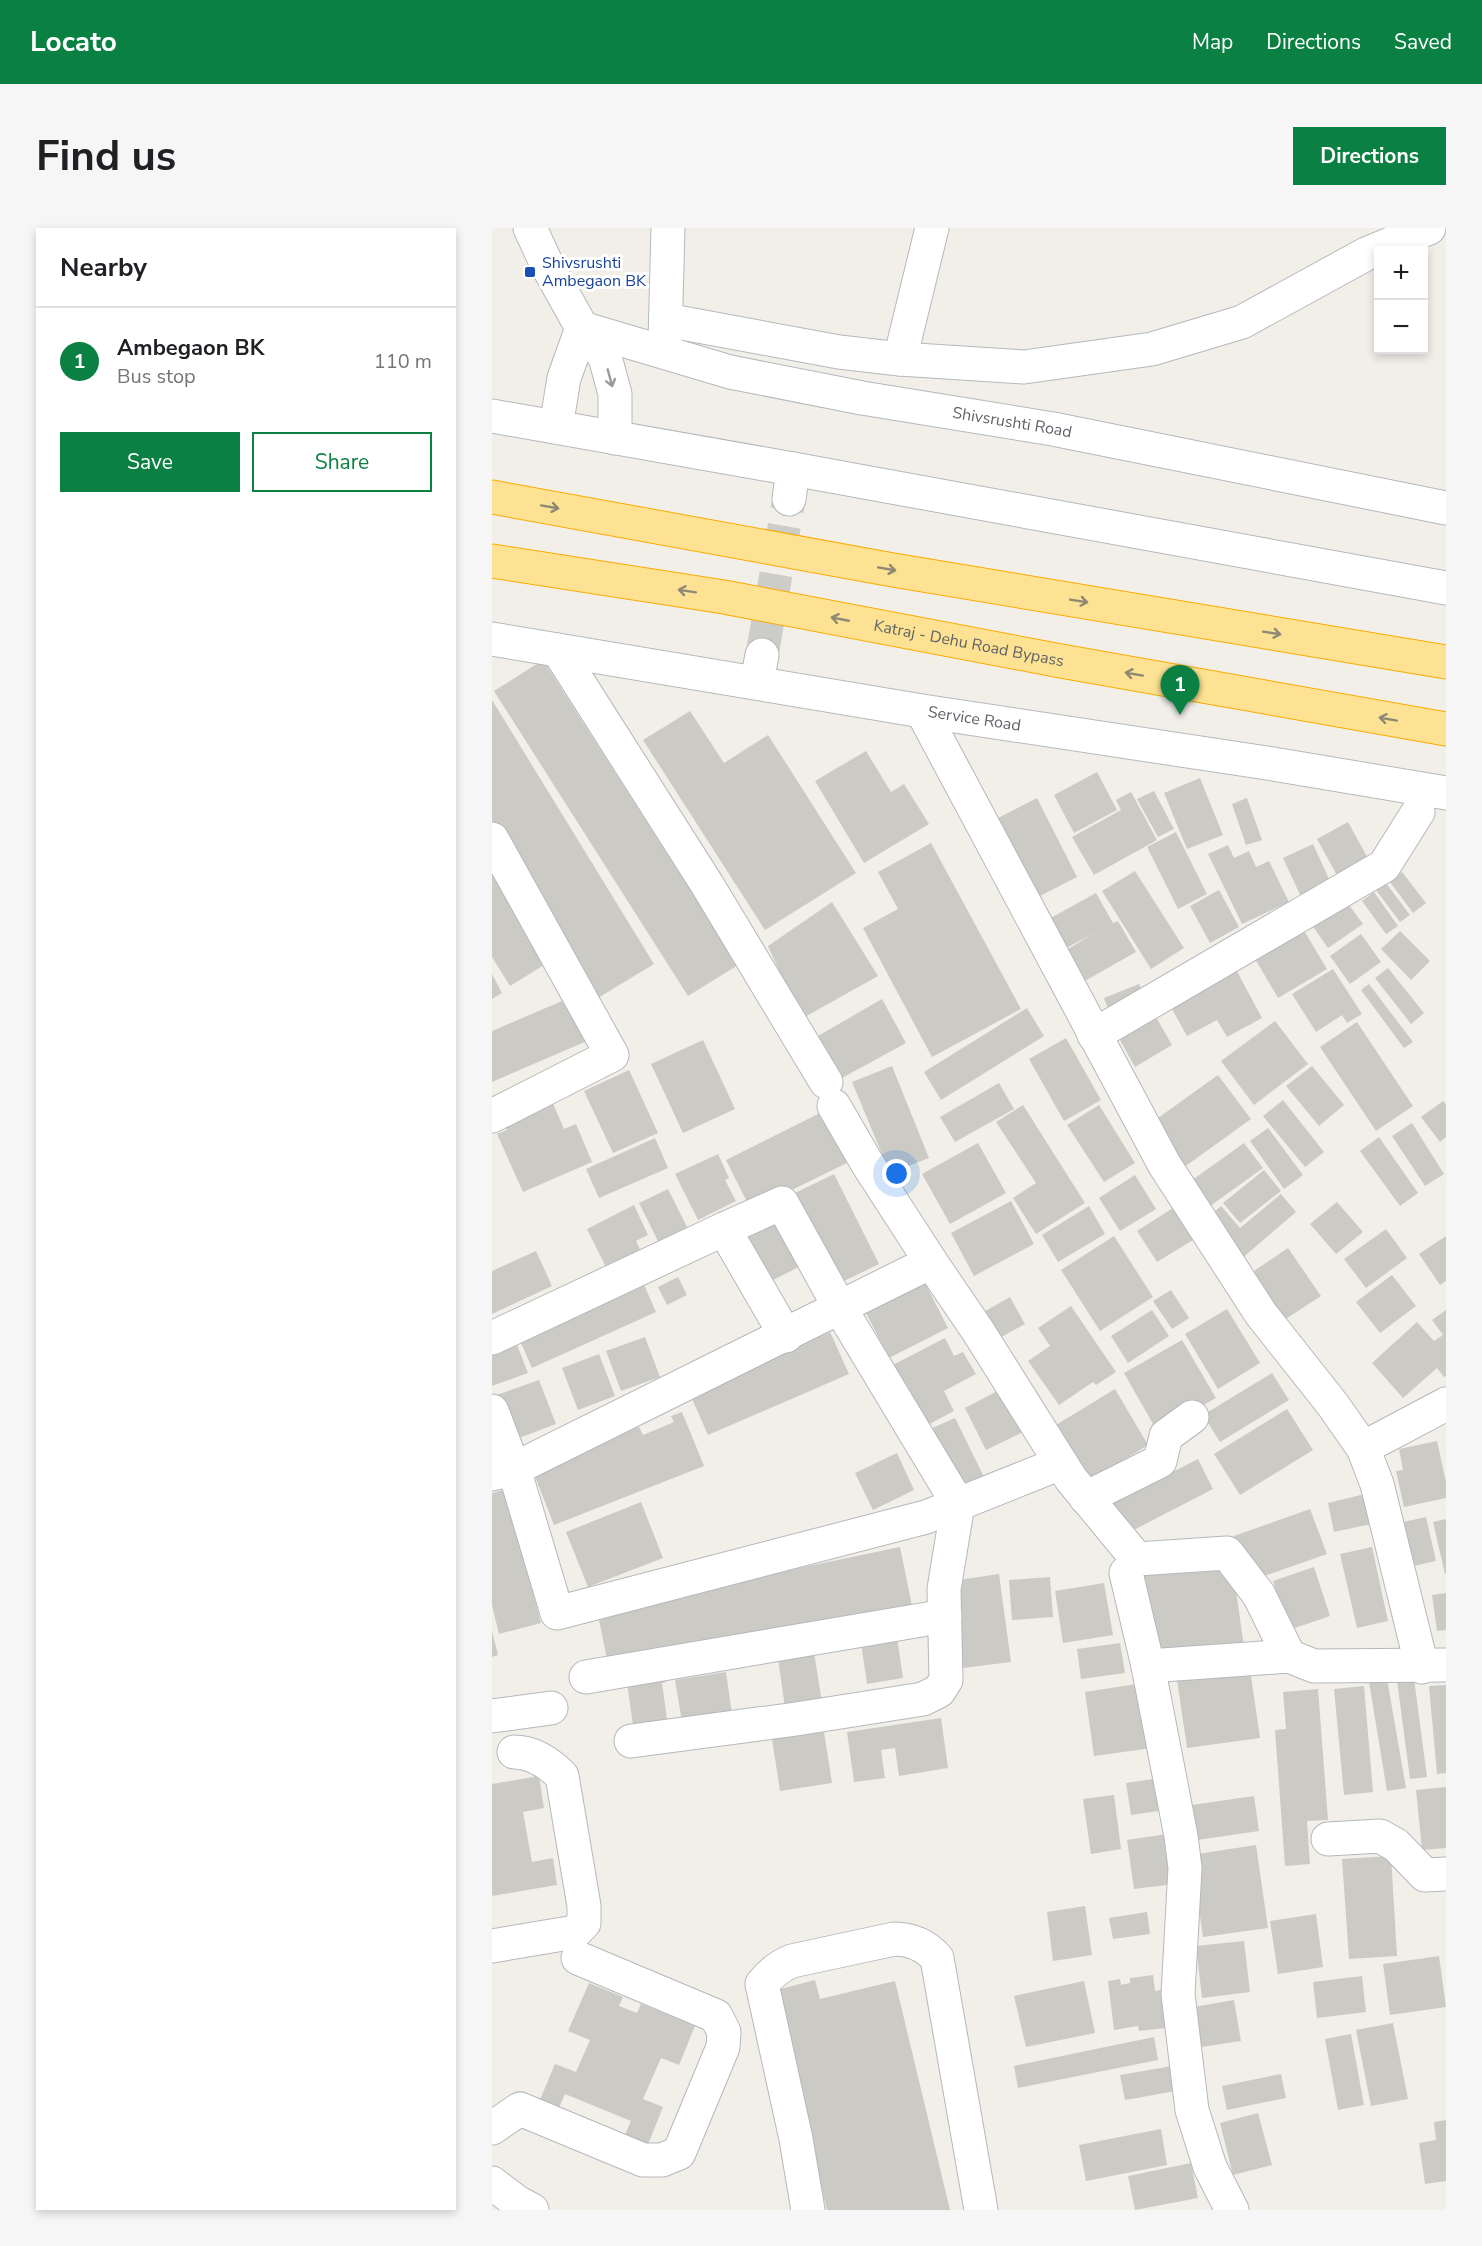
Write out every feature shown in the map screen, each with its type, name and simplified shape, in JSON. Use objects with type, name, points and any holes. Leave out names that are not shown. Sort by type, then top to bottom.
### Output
[{"type":"highway","points":[[492,497],[893,570],[1446,663]]},
{"type":"highway","name":"Katraj - Dehu Road Bypass","points":[[492,561],[724,597],[1061,661],[1446,729]]},
{"type":"street","points":[[530,228],[548,267],[582,328],[605,357],[615,393],[615,438]]},
{"type":"street","points":[[665,354],[668,228]]},
{"type":"street","points":[[900,359],[932,228]]},
{"type":"street","points":[[666,320],[839,352],[900,359],[1024,367],[1152,349],[1242,322],[1366,254],[1429,228]]},
{"type":"street","points":[[556,427],[564,378],[582,328]]},
{"type":"street","name":"Shivsrushti Road","points":[[582,328],[730,372],[862,398],[1053,429],[1446,508]]},
{"type":"street","points":[[492,416],[615,438],[791,484],[1446,588]]},
{"type":"street","name":"Service Road","points":[[492,639],[558,650],[759,669],[922,711],[1267,763],[1446,793]]},
{"type":"street","points":[[558,650],[708,886],[830,1094],[867,1163],[978,1331],[1061,1464],[1137,1559],[1227,1553],[1259,1596],[1289,1656]]},
{"type":"street","points":[[922,711],[1164,1164],[1261,1314],[1333,1405],[1362,1448],[1377,1485],[1434,1666],[1314,1666],[1289,1656],[1148,1666]]},
{"type":"street","points":[[1267,763],[1287,787],[1432,814]]},
{"type":"street","points":[[1094,1035],[1384,866],[1432,814]]},
{"type":"street","points":[[492,839],[612,1055],[492,1116]]},
{"type":"street","points":[[492,1338],[782,1203],[840,1308],[958,1504],[946,1568],[946,1680],[939,1691],[923,1699],[631,1741]]},
{"type":"street","points":[[724,1229],[786,1336]]},
{"type":"street","points":[[503,1471],[786,1336],[931,1262]]},
{"type":"street","points":[[1362,1448],[1446,1404]]},
{"type":"street","points":[[492,1411],[503,1471],[557,1613],[926,1517],[1061,1464]]},
{"type":"street","points":[[1086,1498],[1160,1461],[1166,1436],[1191,1417]]},
{"type":"street","points":[[1126,1573],[1148,1666],[1181,1836],[1185,1868],[1178,1994],[1192,2110],[1210,2167],[1232,2210]]},
{"type":"street","points":[[586,1677],[945,1616]]},
{"type":"street","points":[[492,1716],[551,1708]]},
{"type":"street","points":[[492,1946],[575,1932],[584,1923],[584,1906],[562,1776],[551,1764],[525,1752],[514,1752]]},
{"type":"street","points":[[1328,1839],[1380,1836],[1395,1845],[1425,1875],[1446,1874]]},
{"type":"street","points":[[808,2210],[762,1984],[782,1964],[894,1939],[908,1939],[930,1951],[937,1958],[981,2210]]},
{"type":"street","points":[[492,2128],[520,2109],[644,2160],[662,2160],[679,2153],[723,2048],[724,2032],[716,2016],[578,1958]]},
{"type":"street","points":[[492,2182],[517,2202],[532,2210]]},
{"type":"building","points":[[543,660],[738,965],[688,996],[494,691]]},
{"type":"building","points":[[492,700],[654,964],[598,998],[492,825]]},
{"type":"building","points":[[690,711],[724,763],[768,735],[856,873],[765,930],[643,740]]},
{"type":"building","points":[[866,751],[891,792],[904,784],[929,824],[864,863],[815,781]]},
{"type":"building","points":[[1097,772],[1117,810],[1074,833],[1054,795]]},
{"type":"building","points":[[1200,778],[1223,835],[1187,849],[1164,793]]},
{"type":"building","points":[[1154,791],[1174,829],[1158,837],[1137,799]]},
{"type":"building","points":[[1131,792],[1157,840],[1094,875],[1072,837],[1121,810],[1116,800]]},
{"type":"building","points":[[1037,798],[1077,877],[1036,898],[996,819]]},
{"type":"building","points":[[1247,798],[1262,840],[1246,845],[1232,804]]},
{"type":"building","points":[[1348,822],[1369,860],[1338,877],[1317,839]]},
{"type":"building","points":[[1176,832],[1207,894],[1178,909],[1147,847]]},
{"type":"building","points":[[931,843],[1021,1009],[932,1057],[863,928],[898,909],[878,872]]},
{"type":"building","points":[[1313,844],[1333,888],[1303,901],[1283,858]]},
{"type":"building","points":[[1228,845],[1234,858],[1249,851],[1256,867],[1269,861],[1289,902],[1242,924],[1208,854]]},
{"type":"building","points":[[492,869],[549,962],[510,986],[492,957]]},
{"type":"building","points":[[1135,871],[1184,948],[1151,969],[1102,891]]},
{"type":"building","points":[[1402,872],[1426,903],[1413,913],[1390,882]]},
{"type":"building","points":[[1386,883],[1410,915],[1400,922],[1376,890]]},
{"type":"building","points":[[1219,890],[1239,927],[1210,943],[1190,906]]},
{"type":"building","points":[[1374,892],[1398,926],[1386,934],[1362,901]]},
{"type":"building","points":[[1096,893],[1113,923],[1118,921],[1136,952],[1083,982],[1065,951],[1094,933],[1063,950],[1047,920]]},
{"type":"building","points":[[1346,901],[1363,924],[1328,948],[1312,925]]},
{"type":"building","points":[[832,902],[878,976],[801,1019],[768,946]]},
{"type":"building","points":[[1300,924],[1327,969],[1278,998],[1251,952]]},
{"type":"building","points":[[1400,931],[1430,961],[1411,980],[1381,949]]},
{"type":"building","points":[[1361,934],[1381,962],[1350,984],[1330,956]]},
{"type":"building","points":[[1233,964],[1262,1018],[1227,1037],[1217,1020],[1187,1036],[1167,1000]]},
{"type":"building","points":[[1388,968],[1424,1013],[1411,1024],[1375,978]]},
{"type":"building","points":[[1333,969],[1362,1014],[1347,1023],[1342,1015],[1316,1032],[1292,994]]},
{"type":"building","points":[[492,974],[502,993],[492,999]]},
{"type":"building","points":[[1139,984],[1146,1000],[1110,1014],[1104,998]]},
{"type":"building","points":[[1369,984],[1413,1042],[1404,1048],[1361,990]]},
{"type":"building","points":[[569,998],[587,1041],[492,1082],[492,1031]]},
{"type":"building","points":[[882,999],[906,1043],[842,1078],[818,1036]]},
{"type":"building","points":[[1027,1008],[1044,1036],[941,1100],[924,1072]]},
{"type":"building","points":[[1152,1010],[1172,1045],[1135,1067],[1115,1031]]},
{"type":"building","points":[[1275,1021],[1308,1064],[1254,1105],[1221,1061]]},
{"type":"building","points":[[1357,1022],[1413,1106],[1376,1131],[1320,1047]]},
{"type":"building","points":[[1066,1038],[1101,1100],[1064,1121],[1029,1059]]},
{"type":"building","points":[[703,1040],[735,1109],[683,1133],[651,1064]]},
{"type":"building","points":[[892,1066],[929,1158],[890,1173],[852,1082]]},
{"type":"building","points":[[1312,1066],[1344,1105],[1319,1126],[1286,1086]]},
{"type":"building","points":[[629,1070],[658,1133],[613,1153],[584,1091]]},
{"type":"building","points":[[1218,1075],[1251,1119],[1183,1168],[1151,1123]]},
{"type":"building","points":[[999,1083],[1014,1109],[955,1142],[940,1117]]},
{"type":"building","points":[[1283,1100],[1324,1152],[1305,1167],[1263,1116]]},
{"type":"building","points":[[552,1101],[564,1129],[576,1124],[592,1162],[523,1192],[497,1134],[507,1130],[503,1122]]},
{"type":"building","points":[[1443,1101],[1446,1104],[1446,1137],[1440,1142],[1421,1117]]},
{"type":"building","points":[[1023,1105],[1085,1203],[1036,1234],[1013,1198],[1036,1183],[996,1122]]},
{"type":"building","points":[[1099,1105],[1135,1163],[1104,1182],[1067,1125]]},
{"type":"building","points":[[822,1112],[847,1163],[751,1210],[726,1160]]},
{"type":"building","points":[[1412,1123],[1444,1174],[1425,1186],[1392,1136]]},
{"type":"building","points":[[1268,1128],[1303,1175],[1284,1189],[1250,1141]]},
{"type":"building","points":[[1379,1137],[1418,1193],[1400,1206],[1360,1151]]},
{"type":"building","points":[[655,1138],[668,1168],[599,1198],[586,1169]]},
{"type":"building","points":[[978,1143],[1006,1193],[950,1224],[922,1174]]},
{"type":"building","points":[[1244,1143],[1263,1168],[1206,1209],[1188,1183]]},
{"type":"building","points":[[718,1154],[729,1178],[725,1180],[736,1201],[698,1220],[675,1174]]},
{"type":"building","points":[[1264,1170],[1281,1191],[1240,1223],[1223,1203]]},
{"type":"building","points":[[834,1174],[879,1264],[834,1286],[789,1196]]},
{"type":"building","points":[[1135,1175],[1156,1209],[1120,1231],[1099,1198]]},
{"type":"building","points":[[668,1189],[692,1237],[663,1251],[639,1203]]},
{"type":"building","points":[[1281,1194],[1296,1212],[1240,1260],[1205,1220],[1221,1206],[1240,1228]]},
{"type":"building","points":[[1011,1201],[1034,1244],[974,1276],[951,1233]]},
{"type":"building","points":[[1337,1202],[1363,1232],[1336,1254],[1310,1224]]},
{"type":"building","points":[[634,1205],[648,1235],[636,1241],[644,1258],[610,1275],[587,1229]]},
{"type":"building","points":[[1089,1206],[1105,1234],[1058,1262],[1042,1235]]},
{"type":"building","points":[[1173,1208],[1193,1240],[1157,1262],[1137,1231]]},
{"type":"building","points":[[785,1217],[807,1263],[769,1282],[746,1236]]},
{"type":"building","points":[[1386,1229],[1407,1258],[1366,1288],[1344,1259]]},
{"type":"building","points":[[1114,1236],[1153,1297],[1100,1331],[1061,1270]]},
{"type":"building","points":[[1446,1236],[1446,1281],[1440,1285],[1419,1254]]},
{"type":"building","points":[[1288,1248],[1321,1296],[1284,1320],[1251,1273]]},
{"type":"building","points":[[536,1251],[552,1286],[492,1314],[492,1271]]},
{"type":"building","points":[[1392,1275],[1416,1306],[1380,1333],[1356,1302]]},
{"type":"building","points":[[678,1277],[687,1295],[667,1305],[658,1287]]},
{"type":"building","points":[[641,1278],[656,1312],[532,1368],[517,1334]]},
{"type":"building","points":[[924,1281],[948,1328],[889,1358],[865,1311]]},
{"type":"building","points":[[1171,1290],[1189,1318],[1172,1329],[1153,1301]]},
{"type":"building","points":[[1010,1297],[1025,1324],[996,1340],[980,1314]]},
{"type":"building","points":[[1071,1306],[1116,1372],[1096,1385],[1093,1382],[1059,1405],[1028,1361],[1050,1346],[1038,1328]]},
{"type":"building","points":[[1227,1309],[1260,1363],[1218,1389],[1185,1334]]},
{"type":"building","points":[[1152,1310],[1169,1336],[1128,1363],[1111,1336]]},
{"type":"building","points":[[1446,1310],[1446,1376],[1444,1377],[1437,1368],[1403,1398],[1372,1363],[1417,1322],[1434,1341],[1443,1335],[1432,1320]]},
{"type":"building","points":[[830,1332],[849,1374],[708,1435],[689,1392]]},
{"type":"building","points":[[645,1337],[660,1377],[621,1391],[606,1351]]},
{"type":"building","points":[[945,1338],[954,1356],[963,1352],[976,1374],[944,1391],[954,1411],[922,1428],[889,1367]]},
{"type":"building","points":[[1182,1340],[1216,1398],[1157,1431],[1124,1373]]},
{"type":"building","points":[[516,1342],[528,1373],[492,1386],[492,1351]]},
{"type":"building","points":[[599,1354],[615,1396],[578,1410],[562,1368]]},
{"type":"building","points":[[1272,1373],[1289,1400],[1220,1442],[1203,1415]]},
{"type":"building","points":[[539,1380],[556,1424],[511,1441],[494,1396]]},
{"type":"building","points":[[1001,1389],[1023,1432],[986,1450],[965,1408]]},
{"type":"building","points":[[1115,1389],[1148,1445],[1089,1481],[1056,1425]]},
{"type":"building","points":[[1287,1409],[1313,1450],[1240,1495],[1214,1454]]},
{"type":"building","points":[[682,1412],[704,1466],[554,1525],[532,1469],[639,1427],[643,1435],[674,1422],[671,1416]]},
{"type":"building","points":[[955,1418],[988,1485],[963,1497],[930,1429]]},
{"type":"building","points":[[1437,1441],[1446,1482],[1446,1498],[1404,1507],[1396,1471],[1403,1470],[1399,1449]]},
{"type":"building","points":[[897,1453],[914,1490],[873,1510],[855,1473]]},
{"type":"building","points":[[1198,1459],[1213,1489],[1126,1534],[1111,1504]]},
{"type":"building","points":[[506,1489],[541,1623],[499,1634],[492,1605],[492,1493]]},
{"type":"building","points":[[1369,1493],[1376,1523],[1334,1532],[1328,1503]]},
{"type":"building","points":[[641,1502],[663,1558],[588,1587],[566,1532]]},
{"type":"building","points":[[1310,1509],[1327,1554],[1250,1581],[1234,1536]]},
{"type":"building","points":[[1426,1517],[1436,1561],[1404,1568],[1394,1524]]},
{"type":"building","points":[[1446,1519],[1446,1574],[1445,1574],[1433,1522]]},
{"type":"building","points":[[900,1547],[912,1606],[609,1669],[597,1610]]},
{"type":"building","points":[[1372,1547],[1388,1621],[1357,1628],[1340,1554]]},
{"type":"building","points":[[1232,1562],[1244,1647],[1156,1660],[1143,1575]]},
{"type":"building","points":[[1314,1567],[1330,1616],[1289,1630],[1273,1581]]},
{"type":"building","points":[[999,1574],[1011,1662],[963,1668],[951,1581]]},
{"type":"building","points":[[1050,1577],[1053,1617],[1012,1620],[1009,1580]]},
{"type":"building","points":[[1104,1583],[1113,1635],[1063,1643],[1055,1591]]},
{"type":"building","points":[[1446,1593],[1446,1630],[1437,1631],[1432,1595]]},
{"type":"building","points":[[492,1631],[498,1655],[492,1657]]},
{"type":"building","points":[[897,1637],[903,1678],[867,1684],[861,1643]]},
{"type":"building","points":[[1120,1643],[1125,1673],[1081,1679],[1077,1649]]},
{"type":"building","points":[[814,1653],[822,1702],[785,1708],[778,1658]]},
{"type":"building","points":[[1249,1662],[1260,1738],[1187,1748],[1176,1673]]},
{"type":"building","points":[[665,1669],[666,1682],[662,1683],[668,1726],[634,1732],[627,1683]]},
{"type":"building","points":[[1413,1671],[1427,1777],[1410,1779],[1396,1673]]},
{"type":"building","points":[[726,1672],[733,1721],[683,1728],[675,1680]]},
{"type":"building","points":[[1386,1673],[1406,1788],[1387,1791],[1368,1676]]},
{"type":"building","points":[[1143,1683],[1152,1748],[1094,1756],[1085,1692]]},
{"type":"building","points":[[1446,1685],[1446,1773],[1437,1774],[1429,1686]]},
{"type":"building","points":[[1364,1686],[1373,1792],[1344,1795],[1334,1689]]},
{"type":"building","points":[[1318,1689],[1328,1820],[1307,1821],[1310,1864],[1285,1866],[1275,1730],[1286,1729],[1283,1692]]},
{"type":"building","points":[[941,1718],[948,1768],[899,1776],[895,1748],[881,1750],[885,1778],[854,1782],[847,1732]]},
{"type":"building","points":[[824,1732],[832,1783],[780,1791],[772,1739]]},
{"type":"building","points":[[539,1776],[544,1808],[523,1812],[532,1862],[553,1858],[557,1885],[492,1896],[492,1784]]},
{"type":"building","points":[[1160,1778],[1165,1810],[1131,1815],[1126,1783]]},
{"type":"building","points":[[1446,1787],[1446,1848],[1422,1850],[1416,1790]]},
{"type":"building","points":[[1114,1795],[1121,1849],[1091,1854],[1083,1799]]},
{"type":"building","points":[[1254,1796],[1259,1831],[1197,1840],[1192,1805]]},
{"type":"building","points":[[1167,1834],[1174,1884],[1134,1889],[1127,1840]]},
{"type":"building","points":[[1256,1845],[1268,1928],[1203,1937],[1191,1855]]},
{"type":"building","points":[[1391,1856],[1397,1956],[1349,1959],[1342,1859]]},
{"type":"building","points":[[1085,1906],[1092,1955],[1053,1961],[1047,1912]]},
{"type":"building","points":[[1147,1912],[1150,1934],[1113,1939],[1109,1918]]},
{"type":"building","points":[[1316,1914],[1323,1967],[1278,1974],[1270,1921]]},
{"type":"building","points":[[1244,1941],[1250,1992],[1202,1998],[1196,1946]]},
{"type":"building","points":[[1439,1956],[1446,2007],[1390,2015],[1383,1964]]},
{"type":"building","points":[[1153,1975],[1155,1991],[1166,1989],[1169,2005],[1162,2006],[1166,2028],[1139,2031],[1138,2026],[1114,2030],[1108,1981],[1120,1979],[1121,1985],[1130,1983],[1130,1978]]},
{"type":"building","points":[[1362,1976],[1366,2012],[1317,2018],[1313,1982]]},
{"type":"building","points":[[815,1980],[820,1999],[895,1981],[950,2210],[827,2210],[773,1991]]},
{"type":"building","points":[[1084,1981],[1095,2033],[1026,2047],[1014,1996]]},
{"type":"building","points":[[589,1983],[623,1997],[619,2006],[637,2013],[641,2004],[695,2026],[679,2065],[661,2058],[643,2099],[663,2107],[647,2147],[624,2137],[631,2121],[565,2094],[558,2110],[539,2102],[555,2064],[576,2072],[590,2040],[568,2031]]},
{"type":"building","points":[[1234,2000],[1241,2041],[1195,2048],[1188,2008]]},
{"type":"building","points":[[1393,2023],[1408,2099],[1371,2106],[1356,2030]]},
{"type":"building","points":[[1351,2034],[1364,2105],[1338,2110],[1325,2039]]},
{"type":"building","points":[[1154,2037],[1158,2060],[1018,2088],[1014,2066]]},
{"type":"building","points":[[1172,2066],[1176,2091],[1125,2100],[1120,2075]]},
{"type":"building","points":[[1281,2074],[1286,2098],[1227,2110],[1222,2086]]},
{"type":"building","points":[[1258,2113],[1272,2165],[1233,2175],[1220,2123]]},
{"type":"building","points":[[1446,2120],[1446,2181],[1425,2184],[1419,2143],[1436,2140],[1434,2122]]},
{"type":"building","points":[[1161,2129],[1167,2165],[1086,2181],[1079,2145]]},
{"type":"building","points":[[1191,2163],[1198,2198],[1135,2210],[1128,2176]]},
{"type":"tunnel","points":[[762,655],[789,499]]},
{"type":"place","name":"Shivsrushti Ambegaon BK","points":[[530,272]]},
{"type":"place","name":"Ambegaon BK","points":[[1180,715]]}]
